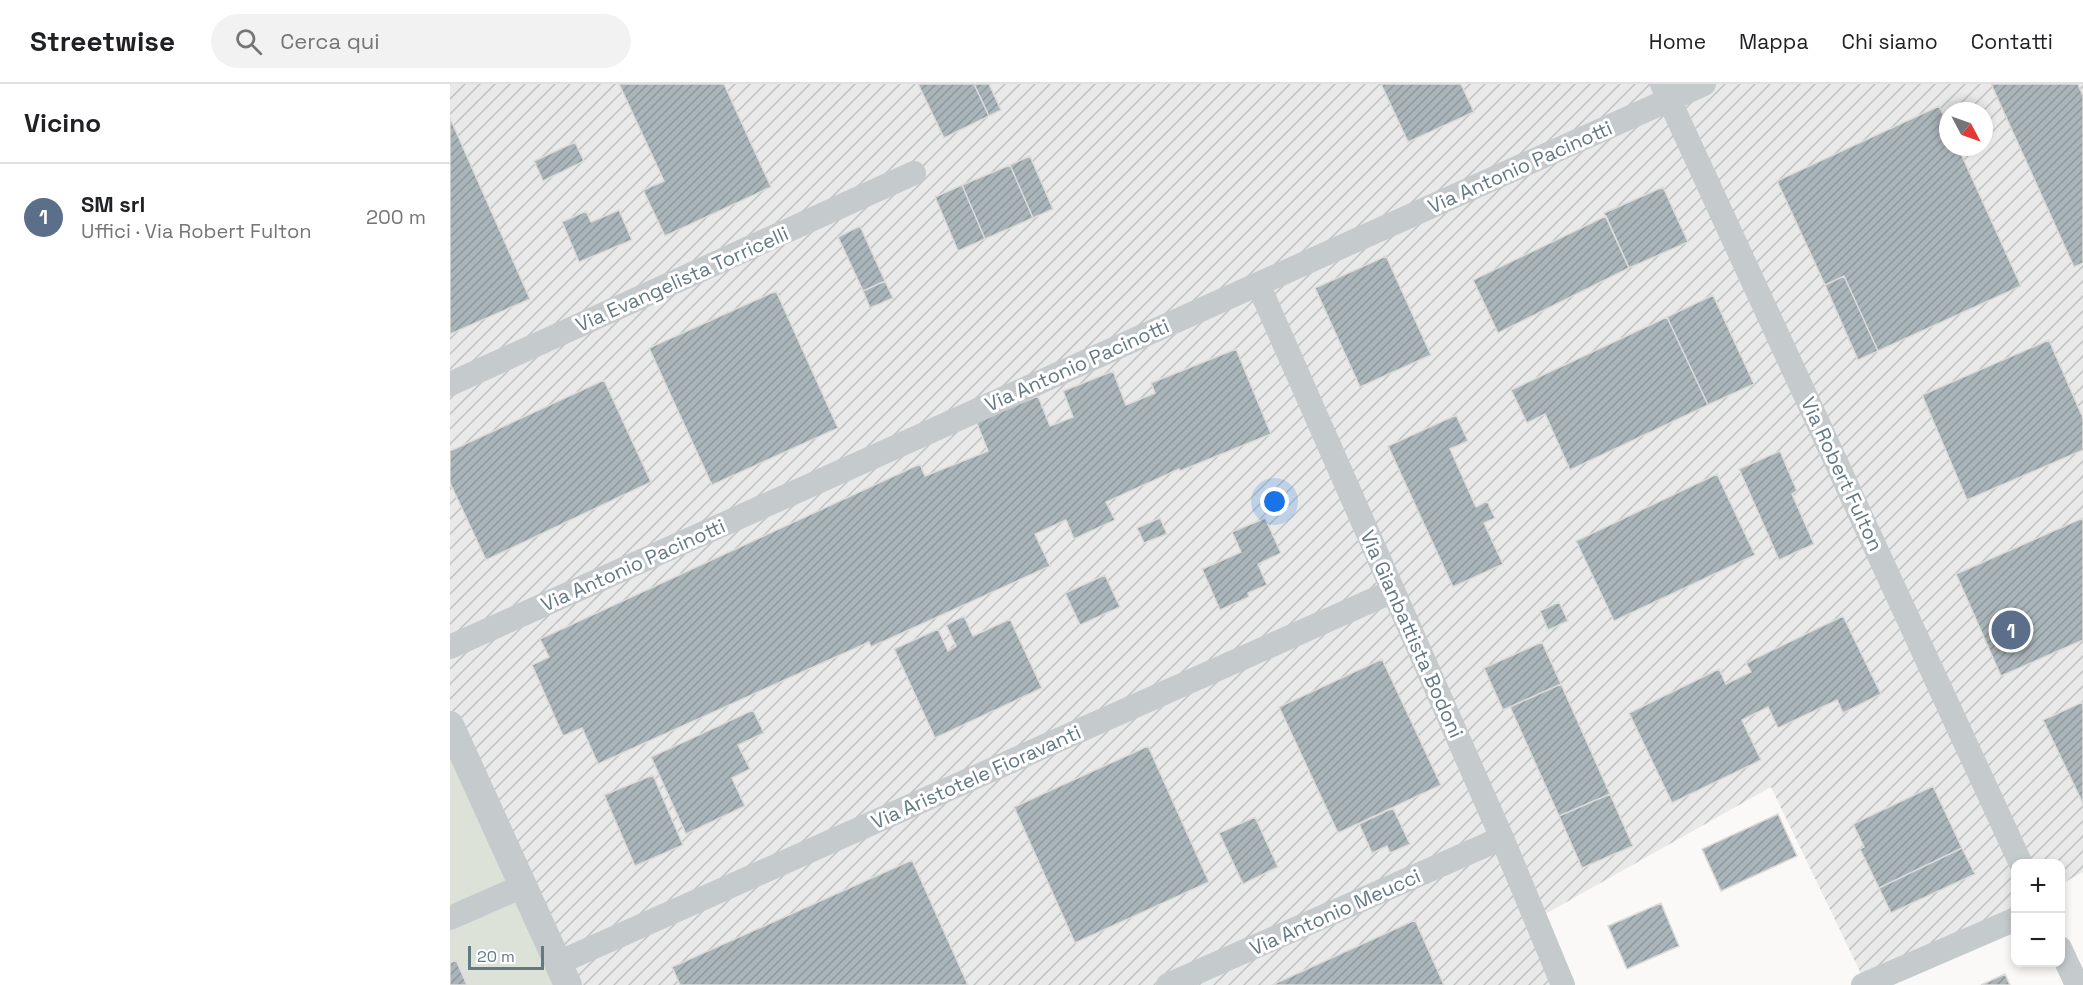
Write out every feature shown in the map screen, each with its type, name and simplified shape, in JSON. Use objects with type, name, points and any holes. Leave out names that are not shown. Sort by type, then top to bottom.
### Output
[{"type":"street","name":"Via Antonio Pacinotti","points":[[450,647],[1258,284],[1666,92],[1704,84]]},
{"type":"street","name":"Via Robert Fulton","points":[[1666,92],[2019,859]]},
{"type":"street","name":"Via Evangelista Torricelli","points":[[450,384],[914,173]]},
{"type":"street","name":"Via Gianbattista Bodoni","points":[[1258,284],[1502,838],[1563,985]]},
{"type":"street","name":"Via Aristotele Fioravanti","points":[[563,974],[1393,591]]},
{"type":"street","points":[[450,725],[563,974]]},
{"type":"street","name":"Via Antonio Meucci","points":[[1168,985],[1502,838]]},
{"type":"street","points":[[450,918],[523,886]]},
{"type":"street","points":[[1863,985],[2011,921]]},
{"type":"street","points":[[2065,957],[2078,985]]},
{"type":"shaded area","points":[[450,84],[2083,84],[2083,872],[2065,882],[2065,859],[2011,859],[2011,908],[1865,982],[1771,787],[1531,922],[1562,985],[568,985],[450,721]]},
{"type":"shaded area","points":[[450,721],[568,985],[450,985]]},
{"type":"building","points":[[619,84],[724,84],[771,187],[665,236],[643,190],[664,181]]},
{"type":"building","points":[[918,84],[974,84],[989,116],[944,138]]},
{"type":"building","points":[[974,84],[989,84],[1001,110],[989,116]]},
{"type":"building","points":[[1381,84],[1461,84],[1474,112],[1408,142]]},
{"type":"building","points":[[1991,84],[2078,84],[2083,96],[2083,263],[2074,267]]},
{"type":"building","points":[[1939,106],[1939,156],[1962,156],[2021,286],[1878,351],[1844,276],[1825,285],[1777,181]]},
{"type":"building","points":[[450,118],[530,299],[450,334]]},
{"type":"building","points":[[575,142],[584,161],[543,181],[534,161]]},
{"type":"building","points":[[1030,156],[1053,209],[1033,218],[1010,165]]},
{"type":"building","points":[[1010,165],[1033,218],[985,239],[962,185]]},
{"type":"building","points":[[962,185],[985,239],[958,251],[935,197]]},
{"type":"building","points":[[1663,187],[1688,242],[1629,268],[1604,213]]},
{"type":"building","points":[[619,210],[632,240],[579,262],[562,222],[586,211],[591,222]]},
{"type":"building","points":[[1606,216],[1629,268],[1498,333],[1473,280]]},
{"type":"building","points":[[860,226],[885,281],[863,291],[838,237]]},
{"type":"building","points":[[1386,256],[1431,355],[1360,387],[1315,288]]},
{"type":"building","points":[[1844,276],[1878,351],[1858,360],[1825,285]]},
{"type":"building","points":[[885,281],[893,298],[870,308],[863,291]]},
{"type":"building","points":[[776,291],[838,428],[712,485],[649,348]]},
{"type":"building","points":[[1713,295],[1754,384],[1708,405],[1667,317]]},
{"type":"building","points":[[1667,317],[1708,405],[1570,470],[1545,414],[1527,423],[1511,390]]},
{"type":"building","points":[[2049,340],[2083,418],[2083,450],[1967,500],[1922,395]]},
{"type":"building","points":[[1236,349],[1271,434],[1180,471],[1179,469],[1106,502],[1115,520],[1074,539],[1066,520],[1035,534],[1050,566],[871,647],[869,642],[598,764],[582,728],[563,736],[532,665],[549,657],[540,639],[920,464],[925,476],[988,451],[976,421],[1038,396],[1050,426],[1073,417],[1063,391],[1113,371],[1126,405],[1155,393],[1151,383]]},
{"type":"building","points":[[604,380],[651,482],[486,560],[450,483],[450,451]]},
{"type":"building","points":[[1456,415],[1468,441],[1450,449],[1476,507],[1487,501],[1495,518],[1484,523],[1503,564],[1453,587],[1388,446]]},
{"type":"building","points":[[1780,451],[1797,491],[1792,494],[1814,544],[1779,560],[1739,469]]},
{"type":"building","points":[[1717,474],[1755,555],[1614,621],[1576,541]]},
{"type":"building","points":[[1160,518],[1167,534],[1144,543],[1137,528]]},
{"type":"building","points":[[1265,518],[1281,553],[1258,564],[1267,585],[1248,593],[1249,597],[1220,610],[1202,569],[1241,552],[1232,532]]},
{"type":"building","points":[[2083,518],[2083,640],[2001,676],[1956,574]]},
{"type":"building","points":[[1105,575],[1120,607],[1080,625],[1065,593]]},
{"type":"building","points":[[1559,602],[1568,621],[1548,630],[1540,611]]},
{"type":"building","points":[[964,616],[973,636],[1010,619],[1042,688],[935,738],[894,649],[938,629],[948,651],[956,646],[946,625]]},
{"type":"building","points":[[1843,616],[1881,694],[1843,713],[1837,700],[1778,728],[1768,707],[1742,720],[1761,760],[1672,803],[1629,713],[1719,669],[1726,684],[1751,672],[1746,663]]},
{"type":"building","points":[[1542,642],[1561,684],[1503,710],[1484,668]]},
{"type":"building","points":[[1382,659],[1441,785],[1338,833],[1279,707]]},
{"type":"building","points":[[1561,684],[1610,794],[1559,816],[1510,707]]},
{"type":"building","points":[[2083,702],[2083,804],[2043,720]]},
{"type":"building","points":[[753,710],[764,733],[738,745],[750,769],[732,778],[745,806],[686,834],[651,757]]},
{"type":"building","points":[[1148,746],[1209,882],[1075,943],[1014,807]]},
{"type":"building","points":[[653,775],[683,845],[635,866],[604,795]]},
{"type":"building","points":[[1933,786],[1962,848],[1879,888],[1860,849],[1864,847],[1853,824]]},
{"type":"building","points":[[1610,794],[1633,846],[1582,868],[1559,816]]},
{"type":"building","points":[[1393,808],[1410,844],[1390,853],[1387,846],[1372,853],[1359,824]]},
{"type":"building","points":[[1778,814],[1797,856],[1721,891],[1702,849]]},
{"type":"building","points":[[1255,817],[1278,867],[1243,884],[1219,833]]},
{"type":"building","points":[[1962,848],[1975,874],[1891,913],[1879,888]]},
{"type":"building","points":[[912,860],[968,985],[680,985],[672,967]]},
{"type":"building","points":[[1661,903],[1679,946],[1627,969],[1608,926]]},
{"type":"building","points":[[1415,920],[1444,985],[1272,985]]},
{"type":"building","points":[[456,960],[467,985],[450,985],[450,963]]},
{"type":"building","points":[[2005,974],[2010,985],[1981,985]]},
{"type":"place","name":"SM srl","points":[[2011,630]]}]
